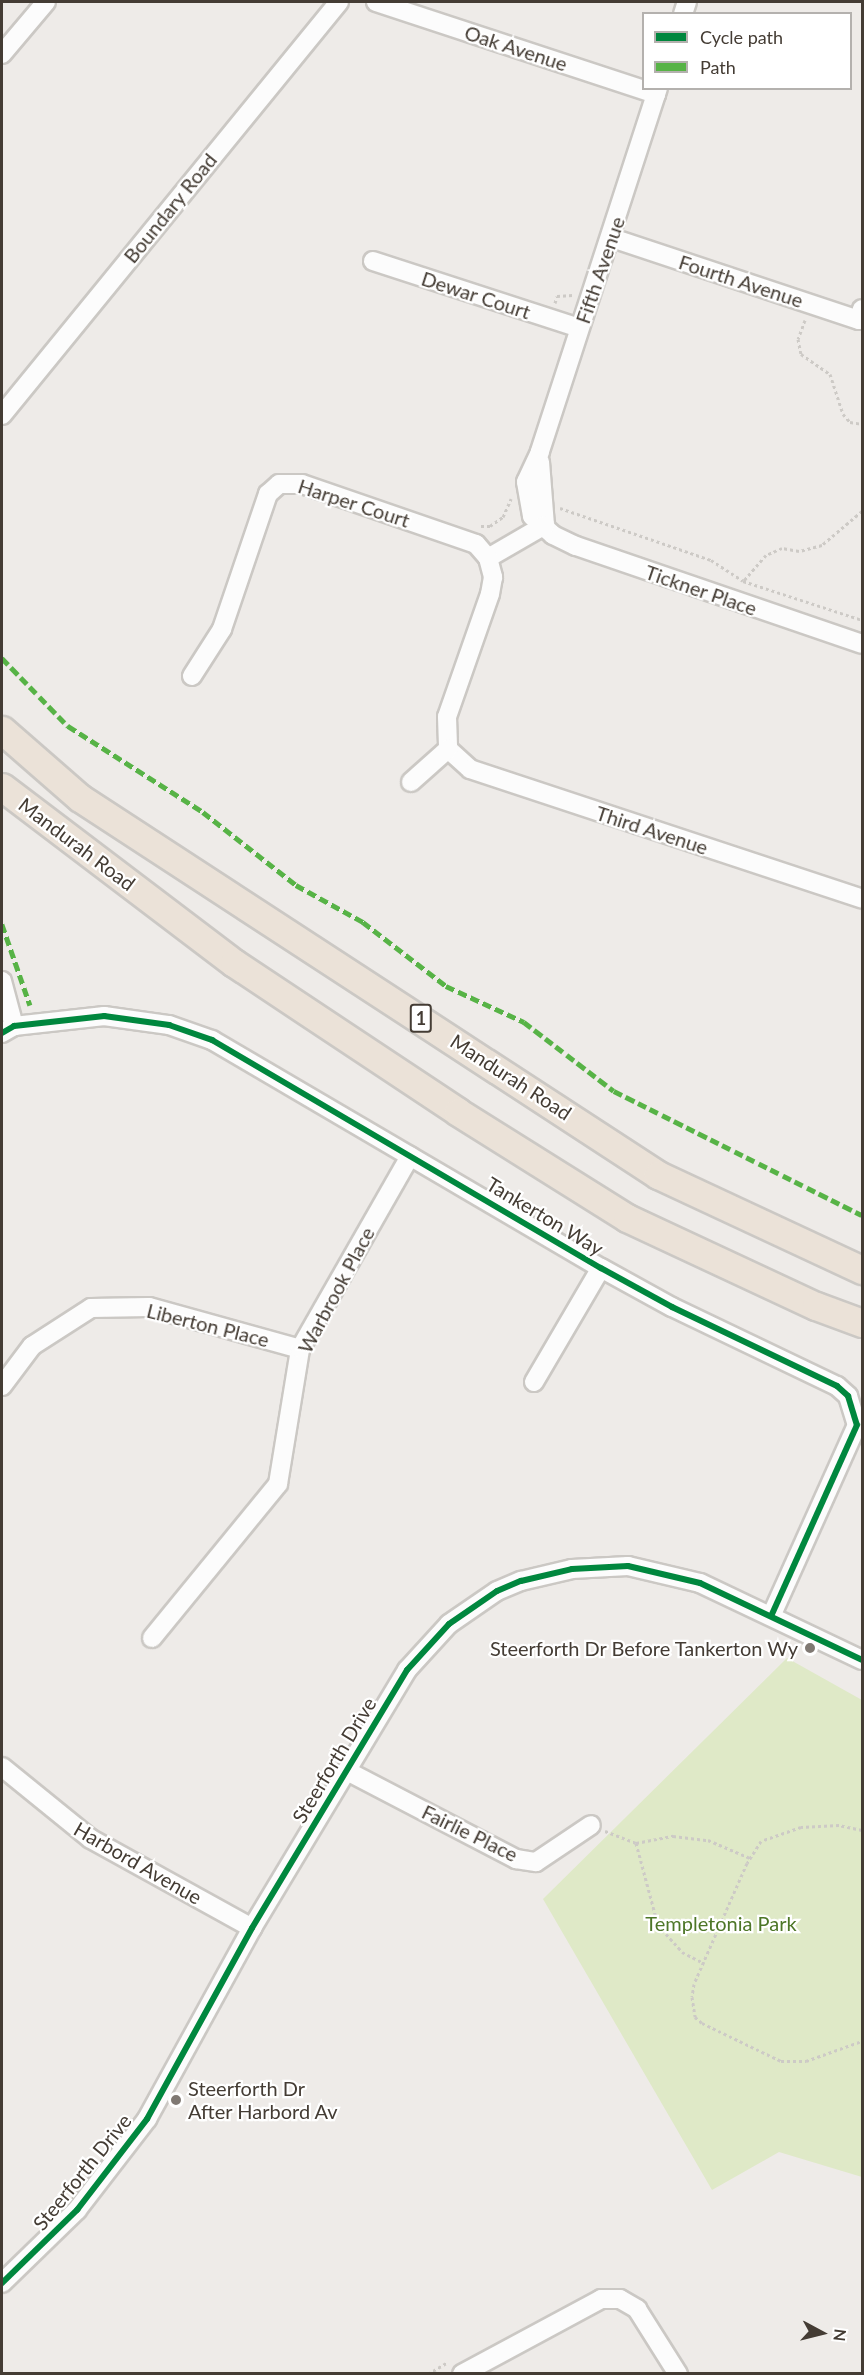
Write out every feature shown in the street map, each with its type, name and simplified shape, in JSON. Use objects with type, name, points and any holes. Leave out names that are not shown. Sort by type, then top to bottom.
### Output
[{"type":"highway","name":"Mandurah Road","points":[[2,730],[80,798],[658,1175],[862,1270]]},
{"type":"highway","name":"Mandurah Road","points":[[2,787],[234,963],[458,1112],[617,1212],[816,1306],[862,1323]]},
{"type":"street","points":[[2,54],[46,2]]},
{"type":"street","name":"Boundary Road","points":[[2,415],[339,2]]},
{"type":"street","name":"Oak Avenue","points":[[376,2],[642,86]]},
{"type":"street","name":"Fifth Avenue","points":[[545,525],[527,499],[579,328],[612,238],[657,91]]},
{"type":"street","name":"Fourth Avenue","points":[[612,238],[859,320],[862,309]]},
{"type":"street","name":"Dewar Court","points":[[373,261],[579,328]]},
{"type":"street","name":"Harper Court","points":[[192,676],[222,628],[268,494],[279,484],[302,484],[476,544],[488,558]]},
{"type":"street","points":[[411,782],[448,749],[447,717],[490,594],[493,577],[488,558],[545,525]]},
{"type":"street","name":"Tickner Place","points":[[545,525],[554,536],[576,546],[862,644]]},
{"type":"street","name":"Third Avenue","points":[[448,749],[470,769],[862,899]]},
{"type":"street","points":[[2,981],[8,1030]]},
{"type":"street","name":"Tankerton Way","points":[[8,1030],[104,1016],[169,1025],[212,1040],[600,1268],[672,1307],[820,1376],[848,1396],[857,1425],[854,1437],[772,1614]]},
{"type":"street","name":"Warbrook Place","points":[[152,1638],[278,1485],[300,1349],[410,1156]]},
{"type":"street","points":[[534,1382],[600,1268]]},
{"type":"street","name":"Liberton Place","points":[[2,1386],[32,1346],[90,1308],[149,1306],[300,1349]]},
{"type":"street","name":"Steerforth Drive","points":[[2,2283],[77,2210],[147,2119],[252,1928],[407,1671],[449,1624],[497,1591],[521,1581],[572,1569],[628,1566],[679,1575],[772,1614],[862,1660]]},
{"type":"street","name":"Harbord Avenue","points":[[2,1767],[91,1839],[252,1928]]},
{"type":"street","name":"Fairlie Place","points":[[347,1771],[516,1859],[536,1862],[591,1825]]},
{"type":"street","points":[[462,2373],[601,2299],[620,2299],[637,2309],[678,2373]]},
{"type":"path","points":[[810,303],[798,339],[801,354],[830,374],[843,414],[850,422],[862,424]]},
{"type":"path","points":[[527,499],[711,560],[743,581],[862,620]]},
{"type":"path","points":[[737,603],[743,581],[766,555],[782,548],[799,551],[822,545],[862,511]]},
{"type":"path","points":[[591,1825],[636,1843],[673,1836],[708,1840],[750,1858]]},
{"type":"path","points":[[862,1830],[839,1825],[783,1831],[761,1841],[750,1858],[704,1963],[692,1997],[695,2017],[702,2023],[781,2061],[793,2063],[862,2041]]},
{"type":"path","points":[[636,1843],[657,1925],[682,1952],[704,1963]]},
{"type":"green space","name":"Templetonia Park","points":[[787,1658],[862,1700],[862,2177],[779,2152],[712,2190],[543,1899]]},
{"type":"marked path","points":[[2,658],[68,726],[203,812],[296,885],[363,922],[446,986],[524,1022],[614,1091],[862,1215]]},
{"type":"marked path","points":[[2,924],[30,1005]]},
{"type":"cycle path","points":[[2,1033],[14,1026],[104,1016],[169,1025],[212,1040],[601,1268],[672,1307],[837,1386],[848,1396],[857,1425],[772,1614]]},
{"type":"cycle path","points":[[2,2283],[77,2210],[147,2119],[252,1928],[407,1670],[449,1624],[497,1591],[521,1581],[572,1569],[628,1566],[700,1583],[862,1660]]},
{"type":"place","name":"Steerforth Dr Before Tankerton Wy","points":[[810,1648]]},
{"type":"place","name":"Steerforth Dr After Harbord Av","points":[[176,2100]]}]
